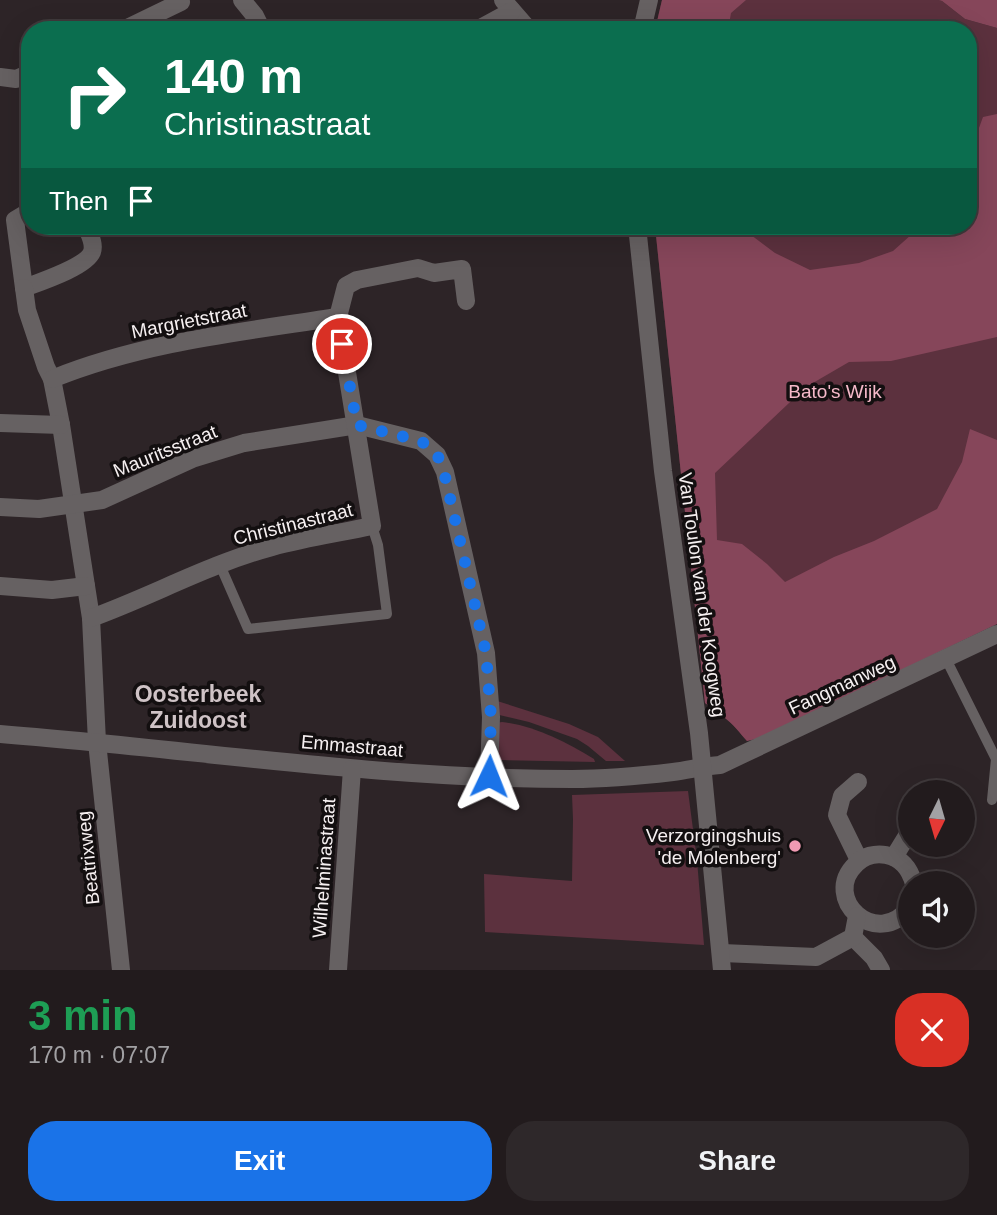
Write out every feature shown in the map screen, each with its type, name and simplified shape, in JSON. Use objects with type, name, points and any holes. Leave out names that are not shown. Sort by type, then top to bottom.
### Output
[{"type":"street","points":[[242,0],[258,21]]},
{"type":"street","points":[[644,21],[649,0]]},
{"type":"street","points":[[141,21],[182,1]]},
{"type":"street","points":[[488,21],[507,6],[521,21]]},
{"type":"street","points":[[0,77],[16,79],[21,77]]},
{"type":"street","points":[[21,216],[15,220],[27,310],[52,379],[91,618],[97,742]]},
{"type":"street","points":[[24,288],[82,263],[91,254],[93,244],[90,235]]},
{"type":"street","name":"Van Toulon van der Koogweg","points":[[638,235],[663,471],[699,733],[722,961]]},
{"type":"street","name":"Christinastraat","points":[[91,618],[197,573],[272,547],[372,526],[338,317],[345,286],[357,280],[418,268],[434,273],[462,269],[466,301]]},
{"type":"street","name":"Margrietstraat","points":[[52,379],[180,341],[338,317]]},
{"type":"street","points":[[0,424],[61,425]]},
{"type":"street","points":[[357,425],[421,441],[437,454],[444,472],[486,653],[491,717],[489,776]]},
{"type":"street","name":"Mauritsstraat","points":[[74,505],[102,500],[192,459],[244,443],[357,425]]},
{"type":"street","points":[[0,507],[39,509],[74,505]]},
{"type":"street","points":[[0,586],[52,590],[86,586]]},
{"type":"street","name":"Fangmanweg","points":[[702,766],[720,765],[997,634]]},
{"type":"street","name":"Emmastraat","points":[[0,734],[352,769],[489,776],[572,779],[676,772],[702,766]]},
{"type":"street","name":"Beatrixweg","points":[[97,742],[121,970]]},
{"type":"street","name":"Wilhelminastraat","points":[[338,970],[352,769]]},
{"type":"street","points":[[858,782],[842,796],[837,815],[859,860]]},
{"type":"street","points":[[894,857],[898,850]]},
{"type":"street","points":[[898,918],[890,923],[879,924],[867,922],[857,916],[846,898],[846,877],[859,860],[870,855],[894,857],[905,864],[909,871]]},
{"type":"street","points":[[853,937],[857,916]]},
{"type":"street","points":[[722,961],[816,957],[853,937]]},
{"type":"street","points":[[853,937],[874,958],[881,970]]},
{"type":"lane","points":[[220,565],[248,629],[387,614],[378,545],[372,526]]},
{"type":"lane","points":[[946,659],[996,759],[992,800]]},
{"type":"green space","name":"Bato's Wijk","points":[[662,0],[938,0],[972,21],[657,21]]},
{"type":"green space","name":"Bato's Wijk","points":[[977,22],[997,28],[997,624],[747,741],[728,720],[705,703],[656,235],[977,235]]},
{"type":"green space","points":[[494,700],[569,724],[598,737],[625,761],[606,761],[577,739],[529,722],[495,714]]},
{"type":"green space","points":[[502,722],[550,736],[595,762],[500,760],[496,756],[496,723]]},
{"type":"green space","points":[[688,791],[704,945],[485,932],[484,874],[572,881],[572,795]]},
{"type":"shaded area","points":[[662,0],[746,0],[731,13],[730,21],[657,21]]},
{"type":"shaded area","points":[[938,0],[997,0],[997,28],[965,19]]},
{"type":"shaded area","name":"Bato's Wijk","points":[[997,114],[997,337],[891,361],[849,362],[806,387],[715,473],[717,540],[742,544],[785,582],[937,509],[962,462],[970,429],[997,440],[997,624],[761,738],[747,741],[728,720],[705,703],[656,235],[751,235],[775,253],[810,270],[859,263],[893,251],[911,235],[977,235],[977,133],[983,117]]},
{"type":"place","name":"Verzorgingshuis 'de Molenberg'","points":[[795,846]]},
{"type":"district","name":"Oosterbeek Zuidoost","points":[[198,707]]},
{"type":"route","points":[[342,344],[357,425],[421,441],[437,454],[444,472],[486,653],[491,717],[489,776]]}]
